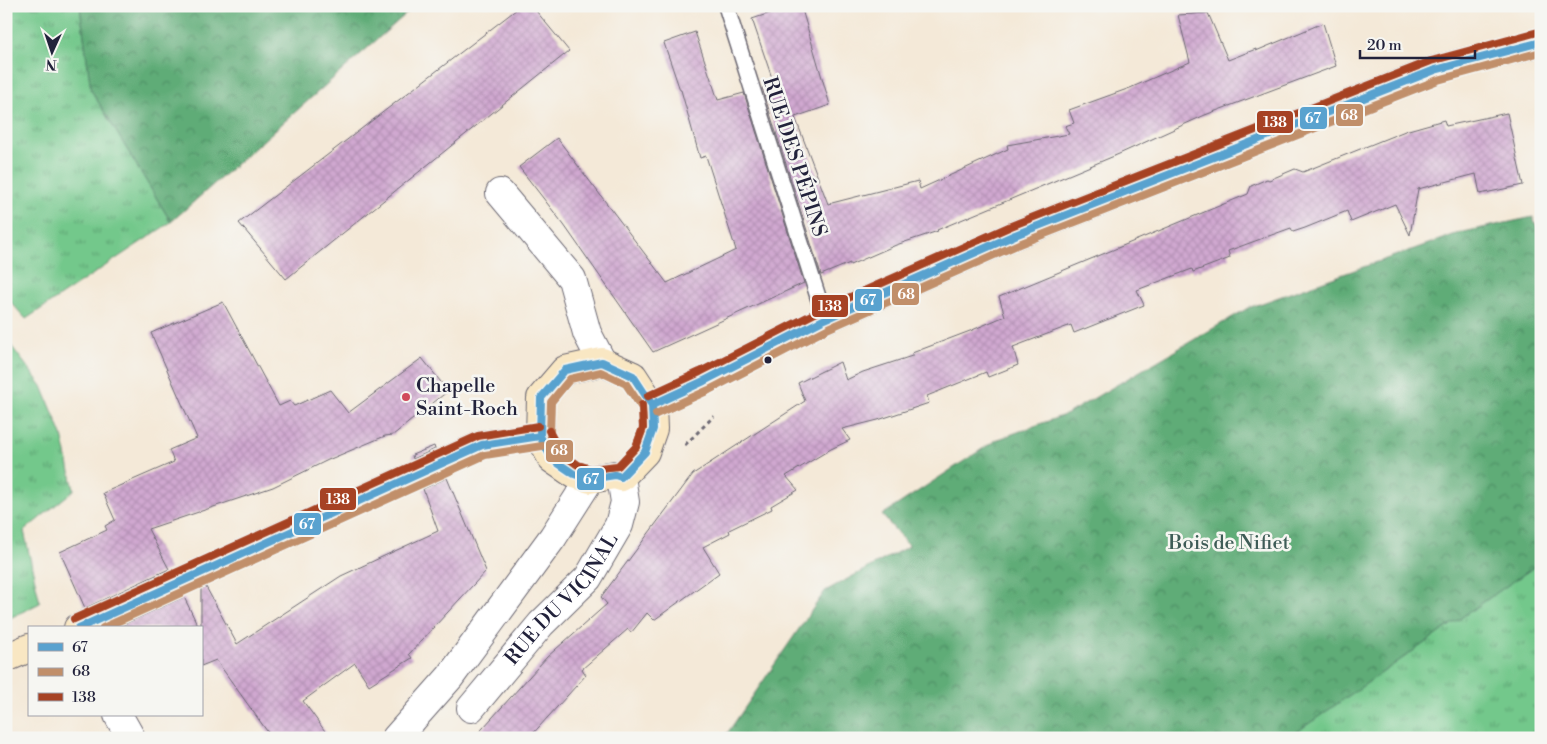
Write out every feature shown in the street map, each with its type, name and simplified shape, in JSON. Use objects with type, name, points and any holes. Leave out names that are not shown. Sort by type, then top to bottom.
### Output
[{"type":"street","points":[[652,405],[704,381],[824,319],[1015,235],[1426,73],[1541,42]]},
{"type":"street","points":[[500,193],[572,279],[587,333],[602,362]]},
{"type":"street","points":[[602,362],[633,376],[652,405],[653,429],[645,452],[622,477],[615,475],[590,479],[574,474],[552,459],[540,436],[542,398],[565,370],[602,362]]},
{"type":"street","points":[[82,626],[482,446],[540,436]]},
{"type":"street","name":"RUE DU VICINAL","points":[[471,708],[541,624],[588,578],[618,524],[625,502],[622,477]]},
{"type":"street","points":[[396,738],[450,678],[553,536],[590,479]]},
{"type":"street","points":[[6,658],[28,648]]},
{"type":"street","points":[[119,716],[131,738]]},
{"type":"lane","name":"RUE DES PÉPINS","points":[[726,6],[824,319]]},
{"type":"green space","points":[[6,6],[80,6],[91,90],[171,222],[26,319],[6,297]]},
{"type":"green space","points":[[80,6],[415,6],[171,222],[91,90]]},
{"type":"green space","name":"Bois de Nifiet","points":[[1533,217],[1541,238],[1541,562],[1288,738],[724,738],[825,591],[909,546],[882,515],[996,440],[1067,414],[1248,308],[1459,233]]},
{"type":"green space","points":[[6,339],[42,386],[62,435],[74,490],[24,531],[40,603],[6,620]]},
{"type":"green space","points":[[1541,562],[1541,738],[1288,738]]},
{"type":"building","points":[[521,6],[532,6],[569,51],[286,279],[239,223]]},
{"type":"building","points":[[792,6],[801,6],[830,105],[795,117],[828,204],[918,181],[920,189],[1008,149],[1007,145],[1069,134],[1065,126],[1074,123],[1069,110],[1130,88],[1190,62],[1178,15],[1208,13],[1228,60],[1256,49],[1256,51],[1323,23],[1336,66],[1205,115],[1119,154],[938,231],[896,245],[821,275],[762,88],[774,84],[752,19]]},
{"type":"building","points":[[695,32],[718,100],[744,93],[804,283],[653,352],[564,225],[519,167],[557,138],[667,283],[736,250],[706,156],[700,158],[681,90],[664,43]]},
{"type":"building","points":[[1507,113],[1523,185],[1480,194],[1476,174],[1418,189],[1410,235],[1395,204],[1351,222],[1347,211],[1293,232],[1291,228],[1228,251],[1230,258],[1193,272],[1192,269],[1137,290],[1144,305],[1074,333],[1071,325],[1013,347],[1018,365],[988,377],[986,372],[927,396],[929,403],[878,420],[842,429],[850,440],[786,476],[798,490],[771,506],[772,509],[729,530],[730,533],[703,547],[719,573],[654,620],[647,613],[631,633],[628,629],[582,669],[586,675],[529,738],[474,738],[547,657],[607,604],[601,597],[693,474],[805,401],[798,383],[840,362],[846,380],[863,372],[912,356],[912,353],[1005,316],[999,297],[1248,194],[1251,186],[1267,179],[1269,180],[1295,169],[1303,172],[1405,131],[1444,120],[1446,126]]},
{"type":"building","points":[[223,302],[279,406],[290,401],[294,406],[330,390],[348,413],[422,358],[448,391],[393,435],[385,436],[328,460],[273,487],[148,529],[169,569],[85,608],[60,552],[107,530],[105,526],[115,520],[103,493],[174,462],[169,450],[197,438],[151,333]]},
{"type":"building","points":[[434,446],[435,449],[413,459],[412,455]]},
{"type":"building","points":[[447,478],[486,571],[409,654],[412,658],[369,685],[355,663],[303,701],[330,738],[272,738],[216,660],[202,666],[201,589],[206,587],[237,644],[341,576],[438,531],[423,489]]},
{"type":"building","points":[[184,597],[198,626],[120,626]]},
{"type":"transit line","name":"138","points":[[648,396],[700,372],[821,310],[1011,226],[1431,61],[1538,32]]},
{"type":"transit line","name":"67","points":[[652,405],[704,381],[825,319],[1015,235],[1435,70],[1541,42]]},
{"type":"transit line","name":"68","points":[[656,414],[709,390],[829,328],[1019,244],[1438,80],[1541,52]]},
{"type":"transit line","name":"67","points":[[602,362],[633,376],[652,405],[653,429],[645,452],[621,477],[615,475],[590,479],[574,474],[552,459],[540,436],[541,398],[565,370],[602,362]]},
{"type":"transit line","name":"68","points":[[601,372],[626,384],[642,408],[643,428],[636,447],[618,466],[591,469],[578,465],[560,452],[550,434],[551,402],[570,379],[601,372]]},
{"type":"transit line","name":"138","points":[[549,431],[560,452],[578,465],[591,469],[618,466],[636,447],[643,428],[642,405]]},
{"type":"transit line","name":"138","points":[[74,619],[478,436],[538,426]]},
{"type":"transit line","name":"67","points":[[83,626],[482,445],[540,436]]},
{"type":"transit line","name":"68","points":[[107,626],[485,455],[542,446]]},
{"type":"place","name":"Chapelle Saint-Roch","points":[[406,397]]}]
